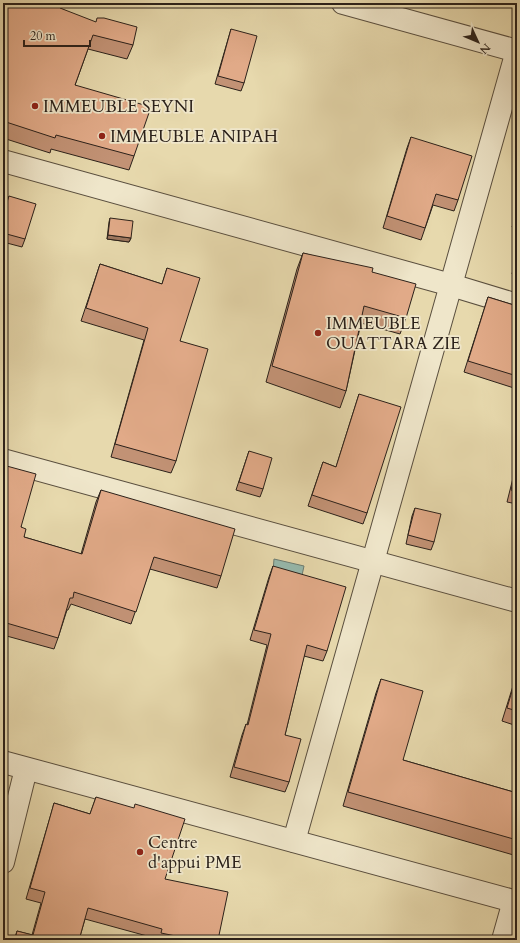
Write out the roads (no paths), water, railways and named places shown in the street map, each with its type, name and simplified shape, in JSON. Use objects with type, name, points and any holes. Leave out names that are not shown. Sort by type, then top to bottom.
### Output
[{"type":"street","points":[[294,841],[517,51],[343,3]]},
{"type":"street","points":[[3,161],[451,284],[517,305]]},
{"type":"street","points":[[3,460],[517,601]]},
{"type":"street","points":[[3,762],[515,902],[503,940]]},
{"type":"street","points":[[3,862],[26,769]]},
{"type":"water","points":[[274,559],[304,566],[301,580],[273,571]]},
{"type":"place","name":"IMMEUBLE SEYNI","points":[[35,106]]},
{"type":"place","name":"IMMEUBLE ANIPAH","points":[[102,136]]},
{"type":"place","name":"IMMEUBLE OUATTARA ZIE","points":[[318,333]]},
{"type":"place","name":"Centre d'appui PME","points":[[140,852]]}]
